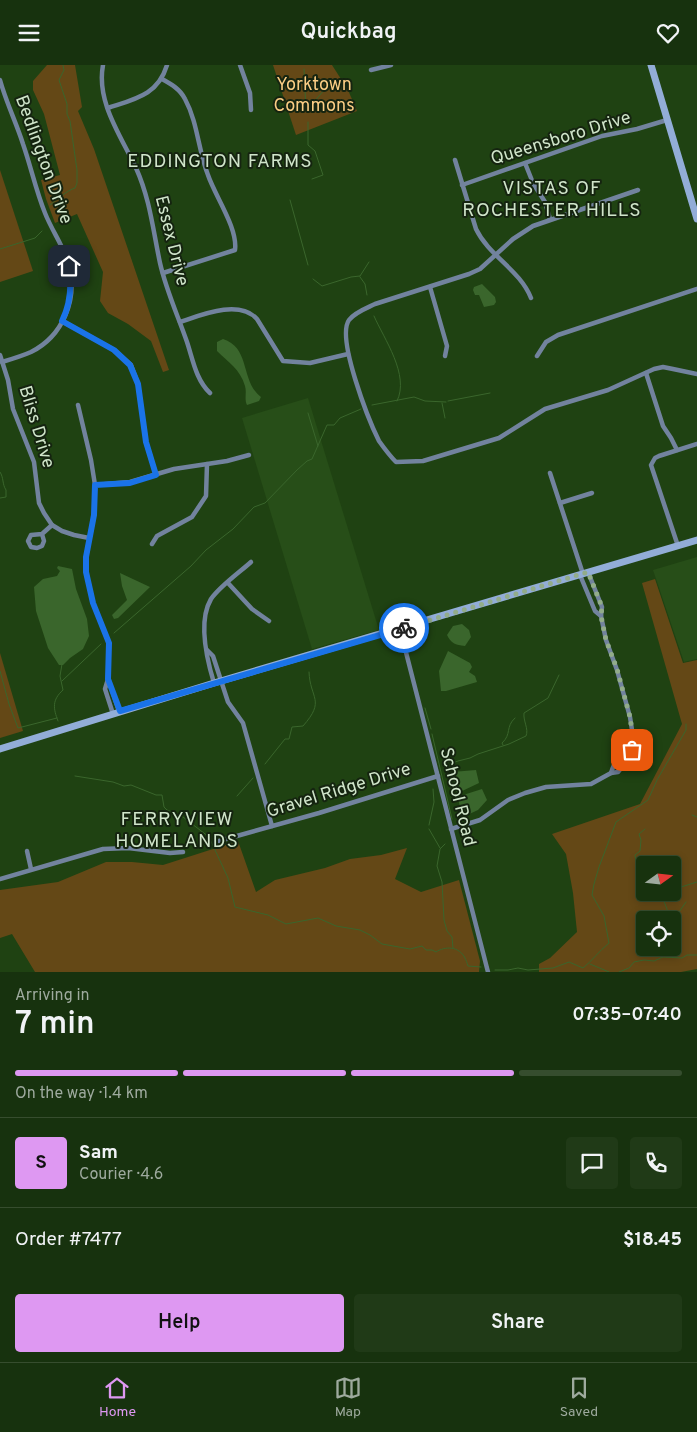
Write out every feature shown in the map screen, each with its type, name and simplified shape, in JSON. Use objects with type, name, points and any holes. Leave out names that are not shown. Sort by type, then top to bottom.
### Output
[{"type":"main road","points":[[651,65],[697,219]]},
{"type":"main road","points":[[0,749],[218,682],[697,540]]},
{"type":"street","name":"Essex Drive","points":[[103,65],[102,89],[108,108],[136,169],[148,201],[163,273],[203,386],[210,393]]},
{"type":"street","points":[[108,108],[147,94],[162,79],[167,65]]},
{"type":"street","points":[[240,65],[250,93],[251,109]]},
{"type":"street","points":[[371,70],[391,65]]},
{"type":"street","points":[[162,79],[178,89],[189,106],[200,139],[207,175],[224,209],[236,244],[235,250],[163,273]]},
{"type":"street","name":"Bedlington Drive","points":[[0,80],[24,145],[45,213],[69,266],[72,285],[69,306],[54,333],[30,352],[2,362]]},
{"type":"street","name":"Queensboro Drive","points":[[462,185],[602,136],[638,129],[667,120]]},
{"type":"street","points":[[455,160],[480,239],[521,279],[531,298]]},
{"type":"street","points":[[525,163],[533,183],[545,202],[550,219]]},
{"type":"street","points":[[638,190],[550,219],[524,230],[480,269],[470,274],[375,304],[355,315],[348,321],[345,339],[358,386],[380,441],[396,462],[404,463],[423,461],[499,438],[545,409],[608,390],[663,367],[697,374]]},
{"type":"street","points":[[430,287],[447,346],[445,356]]},
{"type":"street","points":[[537,356],[546,342],[558,335],[697,289]]},
{"type":"street","points":[[180,322],[221,310],[244,311],[252,313],[257,319],[283,361],[310,363],[348,354]]},
{"type":"street","points":[[62,321],[114,350],[130,365],[138,384],[146,442],[156,475]]},
{"type":"street","name":"Bliss Drive","points":[[0,355],[13,409],[34,462],[40,503],[52,525]]},
{"type":"street","points":[[646,373],[662,426],[677,450]]},
{"type":"street","points":[[78,405],[95,485],[94,515],[86,557],[86,572],[93,603],[109,643],[108,679],[116,713]]},
{"type":"street","points":[[678,546],[651,465],[655,458],[697,444]]},
{"type":"street","points":[[95,485],[130,483],[174,469],[249,455]]},
{"type":"street","points":[[152,544],[158,536],[192,517],[206,496],[207,464]]},
{"type":"street","points":[[550,473],[595,611],[601,616]]},
{"type":"street","points":[[560,503],[592,493]]},
{"type":"street","points":[[42,534],[52,525],[74,535],[90,538]]},
{"type":"street","points":[[251,562],[213,598],[206,613],[204,632],[207,650],[213,656],[218,682],[228,702],[243,723],[272,826]]},
{"type":"street","points":[[451,829],[480,820],[508,800],[525,793],[546,787],[591,784],[611,773],[618,772],[626,762],[632,750],[630,744],[632,731],[630,717],[617,669],[608,649],[601,616],[602,607],[583,573]]},
{"type":"street","points":[[228,583],[252,609],[269,621]]},
{"type":"street","name":"School Road","points":[[400,629],[488,972]]},
{"type":"street","points":[[611,773],[624,748],[630,744]]},
{"type":"street","name":"Gravel Ridge Drive","points":[[219,841],[438,776]]},
{"type":"street","points":[[0,879],[103,849],[128,848],[165,853],[183,853]]},
{"type":"street","points":[[27,851],[31,869]]},
{"type":"shaded area","points":[[482,284],[495,297],[496,302],[494,305],[484,307],[479,295],[475,295],[474,287]]},
{"type":"shaded area","points":[[223,339],[232,343],[238,350],[250,382],[254,390],[261,397],[259,401],[247,405],[243,380],[233,366],[217,351],[217,342]]},
{"type":"shaded area","points":[[308,398],[379,630],[312,649],[242,418]]},
{"type":"shaded area","points":[[697,557],[697,659],[684,662],[653,570]]},
{"type":"shaded area","points":[[58,566],[72,569],[76,589],[87,619],[89,636],[83,649],[63,665],[59,665],[48,648],[36,611],[34,587],[43,579],[57,576],[60,571],[57,568]]},
{"type":"shaded area","points":[[120,573],[150,587],[118,618],[114,619],[112,615],[127,600]]},
{"type":"shaded area","points":[[462,624],[469,630],[471,637],[465,646],[454,643],[447,635],[453,626]]},
{"type":"shaded area","points":[[448,651],[470,663],[472,667],[469,672],[475,676],[477,682],[441,691],[439,671]]},
{"type":"shaded area","points":[[476,770],[479,783],[456,792],[452,772]]},
{"type":"shaded area","points":[[482,789],[487,800],[478,810],[465,816],[462,814],[458,799],[460,796]]},
{"type":"green space","points":[[47,65],[75,65],[82,107],[78,111],[94,149],[169,370],[163,372],[151,341],[128,324],[108,313],[100,301],[103,272],[77,214],[55,223],[41,180],[60,175],[44,114],[33,90],[33,81]]},
{"type":"green space","name":"Yorktown Commons","points":[[273,65],[332,65],[348,90],[357,111],[296,135]]},
{"type":"green space","points":[[0,170],[33,271],[0,282]]},
{"type":"green space","points":[[655,579],[683,663],[697,660],[697,969],[681,972],[539,972],[539,964],[550,958],[577,932],[566,854],[552,834],[640,804],[682,724],[642,583]]},
{"type":"green space","points":[[0,653],[23,731],[0,738]]},
{"type":"green space","points":[[238,841],[256,892],[275,880],[325,868],[350,859],[381,855],[407,848],[395,879],[421,892],[459,880],[480,961],[479,972],[35,972],[12,934],[0,938],[0,890],[58,882],[106,862],[163,865]]},
{"type":"waterway","points":[[50,205],[75,188],[77,183],[70,121],[67,114],[67,104],[59,80],[64,70],[63,65]]},
{"type":"waterway","points":[[304,69],[306,111]]},
{"type":"waterway","points":[[307,110],[331,82]]},
{"type":"waterway","points":[[308,122],[308,145],[315,151],[323,175],[312,179]]},
{"type":"waterway","points":[[290,200],[308,265]]},
{"type":"waterway","points":[[0,249],[35,238],[42,231]]},
{"type":"waterway","points":[[360,276],[369,262]]},
{"type":"waterway","points":[[313,279],[322,286],[360,276]]},
{"type":"waterway","points":[[360,277],[365,284],[367,295]]},
{"type":"waterway","points":[[374,316],[398,369],[400,391],[397,401]]},
{"type":"waterway","points":[[448,401],[490,393]]},
{"type":"waterway","points":[[372,405],[414,397],[425,401],[446,402]]},
{"type":"waterway","points":[[442,403],[445,418]]},
{"type":"waterway","points":[[114,633],[191,566],[206,550],[233,529],[254,507],[265,503],[297,470],[312,459],[327,425],[334,425],[340,418],[361,409]]},
{"type":"waterway","points":[[308,413],[318,446]]},
{"type":"waterway","points":[[0,472],[6,490],[6,497],[0,498]]},
{"type":"waterway","points":[[62,681],[101,644]]},
{"type":"waterway","points":[[58,721],[54,704],[63,690],[60,676],[62,664]]},
{"type":"waterway","points":[[0,671],[18,728],[57,718]]},
{"type":"waterway","points":[[265,764],[285,739],[289,739],[292,727],[303,726],[314,710],[315,699],[309,672]]},
{"type":"waterway","points":[[445,766],[509,744],[526,736],[524,713],[548,698],[559,675]]},
{"type":"waterway","points":[[425,708],[431,729]]},
{"type":"waterway","points":[[503,745],[502,743],[507,737],[510,724],[515,718]]},
{"type":"waterway","points":[[495,970],[553,968],[569,962],[583,968],[609,943],[604,916],[592,895],[599,867],[616,822],[648,800],[657,780],[686,730],[686,724]]},
{"type":"waterway","points":[[432,734],[452,819]]},
{"type":"waterway","points":[[75,776],[113,782],[124,786],[131,785],[156,795],[162,795],[164,807],[167,810],[183,817],[209,837],[228,878],[235,907],[268,915],[286,924],[318,918],[336,926],[360,930],[382,944],[410,949],[422,946],[426,950],[436,952],[452,948],[462,954],[468,966],[481,967]]},
{"type":"waterway","points":[[237,796],[253,778]]},
{"type":"waterway","points":[[429,825],[434,802],[433,789]]},
{"type":"waterway","points":[[692,815],[697,817]]},
{"type":"waterway","points":[[429,829],[440,848]]},
{"type":"waterway","points":[[636,863],[635,855],[640,851],[641,840],[639,834],[645,829]]},
{"type":"waterway","points":[[445,844],[440,849],[437,866],[442,882],[444,920],[447,931],[452,937],[453,948]]},
{"type":"waterway","points":[[681,887],[697,882]]},
{"type":"waterway","points":[[664,901],[668,911]]},
{"type":"waterway","points":[[680,911],[686,902]]},
{"type":"waterway","points":[[619,972],[629,968],[634,962],[654,961],[663,957],[682,958],[687,955],[697,955]]},
{"type":"waterway","points":[[590,964],[609,972]]},
{"type":"way so far","points":[[404,628],[588,572],[602,607],[601,616],[608,649],[617,669],[620,687],[630,717],[632,731],[630,744],[632,750]]},
{"type":"district","name":"EDDINGTON FARMS","points":[[220,162]]},
{"type":"district","name":"VISTAS OF ROCHESTER HILLS","points":[[552,200]]},
{"type":"district","name":"FERRYVIEW HOMELANDS","points":[[177,831]]},
{"type":"route","points":[[69,266],[72,285],[71,296],[69,306],[62,321],[114,350],[122,356],[136,374],[146,442],[156,475],[130,483],[95,485],[94,515],[86,557],[86,572],[97,616],[109,643],[108,679],[120,711],[404,628]]}]
